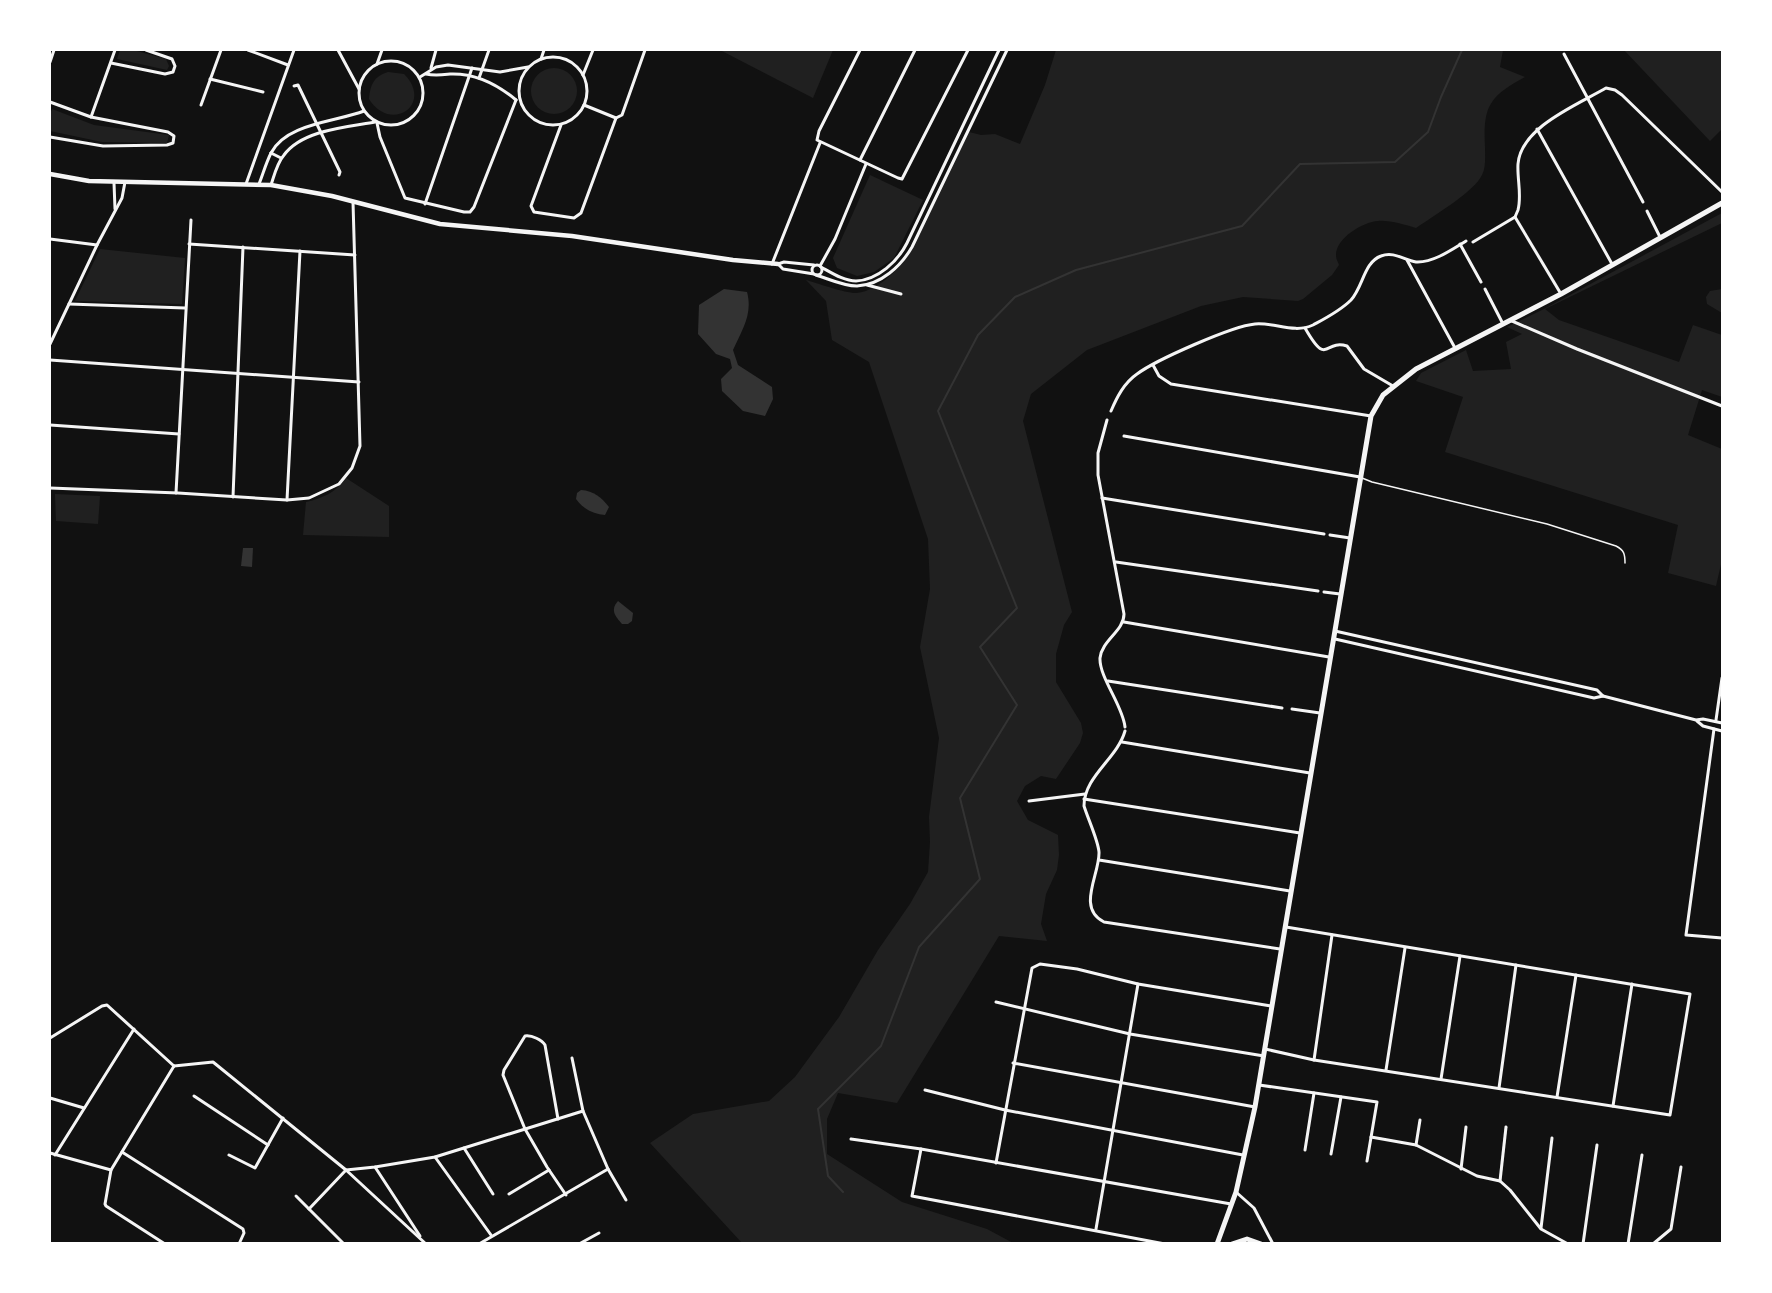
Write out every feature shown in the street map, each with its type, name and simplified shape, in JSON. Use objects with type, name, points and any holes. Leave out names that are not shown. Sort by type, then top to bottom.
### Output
[{"type":"main road","points":[[1217,1244],[1236,1192],[1255,1107],[1360,477],[1371,416],[1379,399],[1393,386],[1429,362],[1561,294],[1722,203]]},
{"type":"main road","points":[[1232,1244],[1247,1239],[1261,1244]]},
{"type":"street","points":[[50,62],[54,50]]},
{"type":"street","points":[[91,117],[115,50]]},
{"type":"street","points":[[111,63],[170,74],[173,72],[172,58],[146,50]]},
{"type":"street","points":[[201,105],[221,50]]},
{"type":"street","points":[[248,50],[289,65]]},
{"type":"street","points":[[246,184],[294,50]]},
{"type":"street","points":[[338,50],[359,89]]},
{"type":"street","points":[[377,64],[382,50]]},
{"type":"street","points":[[419,77],[430,69],[436,50]]},
{"type":"street","points":[[479,78],[489,50]]},
{"type":"street","points":[[541,59],[544,50]]},
{"type":"street","points":[[583,75],[593,50]]},
{"type":"street","points":[[561,125],[531,206],[534,212],[574,218],[581,213],[616,118],[622,115],[645,50]]},
{"type":"street","points":[[860,50],[817,135],[817,140],[902,179],[968,50]]},
{"type":"street","points":[[860,160],[915,50]]},
{"type":"street","points":[[50,174],[89,181],[271,185],[321,194],[450,226],[572,236],[733,261],[814,265],[834,275],[857,281],[882,272],[897,258],[907,243],[999,50]]},
{"type":"street","points":[[865,285],[885,277],[908,254],[1007,50]]},
{"type":"street","points":[[1564,54],[1643,202]]},
{"type":"street","points":[[426,74],[470,75],[479,78],[507,93],[534,119],[552,126],[571,121],[584,105],[587,85],[576,66],[565,59],[553,57],[541,59],[530,66],[524,74],[519,95],[522,105]]},
{"type":"street","points":[[401,62],[414,70],[419,77],[424,97],[415,116],[407,122],[387,126],[376,122],[364,111],[359,89],[368,70],[377,64],[401,62]]},
{"type":"street","points":[[430,69],[448,65],[500,72],[530,66]]},
{"type":"street","points":[[425,204],[472,68]]},
{"type":"street","points":[[210,79],[263,92]]},
{"type":"street","points":[[294,86],[298,85],[340,172],[339,175]]},
{"type":"street","points":[[1473,242],[1515,217],[1520,205],[1518,164],[1521,150],[1537,129],[1606,88],[1615,90],[1722,192]]},
{"type":"street","points":[[376,122],[405,198],[470,212],[474,207],[516,100]]},
{"type":"street","points":[[50,102],[91,117],[168,132],[174,136],[175,140],[167,145],[103,146],[50,137]]},
{"type":"street","points":[[584,105],[616,118]]},
{"type":"street","points":[[259,184],[271,153],[286,137],[317,123],[364,111]]},
{"type":"street","points":[[271,185],[281,158],[288,150],[321,132],[376,122]]},
{"type":"street","points":[[1537,129],[1612,264]]},
{"type":"street","points":[[775,264],[820,143]]},
{"type":"street","points":[[271,153],[281,158]]},
{"type":"street","points":[[815,274],[821,273],[821,267],[866,164]]},
{"type":"street","points":[[114,182],[115,211]]},
{"type":"street","points":[[50,344],[51,336],[122,198],[124,182]]},
{"type":"street","points":[[50,488],[287,500],[309,498],[339,484],[352,468],[360,446],[353,202]]},
{"type":"street","points":[[1647,211],[1660,237]]},
{"type":"street","points":[[1515,217],[1561,294]]},
{"type":"street","points":[[176,493],[191,220]]},
{"type":"street","points":[[50,239],[97,245]]},
{"type":"street","points":[[1111,411],[1127,383],[1136,374],[1153,365],[1246,325],[1272,324],[1297,329],[1305,328],[1331,316],[1351,300],[1376,258],[1384,254],[1393,254],[1407,260],[1428,261],[1466,241]]},
{"type":"street","points":[[189,244],[355,255]]},
{"type":"street","points":[[1460,244],[1480,282]]},
{"type":"street","points":[[233,497],[243,247]]},
{"type":"street","points":[[287,500],[300,251]]},
{"type":"street","points":[[1407,260],[1455,349]]},
{"type":"street","points":[[775,264],[783,269],[815,274],[848,285],[865,285],[901,294]]},
{"type":"street","points":[[814,265],[811,269],[815,274]]},
{"type":"street","points":[[1485,289],[1503,324]]},
{"type":"street","points":[[69,304],[185,308]]},
{"type":"street","points":[[1511,320],[1559,342],[1722,406]]},
{"type":"street","points":[[1305,328],[1318,348],[1324,350],[1338,345],[1347,346],[1364,369],[1393,386]]},
{"type":"street","points":[[50,360],[359,382]]},
{"type":"street","points":[[1153,365],[1159,376],[1170,384],[1371,416]]},
{"type":"street","points":[[1107,420],[1098,453],[1098,475],[1116,562],[1124,622],[1101,652],[1100,666],[1108,681],[1125,729],[1122,742],[1100,770],[1084,799],[1084,806],[1098,847],[1099,860],[1090,905],[1098,919],[1104,922],[1280,949]]},
{"type":"street","points":[[50,425],[179,434]]},
{"type":"street","points":[[1124,436],[1360,477]]},
{"type":"street","points":[[1102,498],[1324,534]]},
{"type":"street","points":[[1330,535],[1350,538]]},
{"type":"street","points":[[1116,562],[1318,591]]},
{"type":"street","points":[[1324,592],[1340,594]]},
{"type":"street","points":[[1124,622],[1329,657]]},
{"type":"street","points":[[1334,631],[1597,690],[1603,696]]},
{"type":"street","points":[[1343,640],[1345,633]]},
{"type":"street","points":[[1333,638],[1594,698],[1603,696],[1696,720],[1722,723]]},
{"type":"street","points":[[1715,721],[1722,678]]},
{"type":"street","points":[[1108,681],[1282,708]]},
{"type":"street","points":[[1292,709],[1320,713]]},
{"type":"street","points":[[1696,720],[1703,726],[1722,731]]},
{"type":"street","points":[[1714,729],[1686,935],[1722,938]]},
{"type":"street","points":[[1122,742],[1310,773]]},
{"type":"street","points":[[1029,801],[1085,794]]},
{"type":"street","points":[[1084,799],[1300,833]]},
{"type":"street","points":[[1099,860],[1290,891]]},
{"type":"street","points":[[996,1002],[1130,1034],[1386,1070],[1670,1114],[1690,994],[1284,927]]},
{"type":"street","points":[[1314,1060],[1332,935]]},
{"type":"street","points":[[1386,1070],[1405,948]]},
{"type":"street","points":[[1441,1079],[1460,956]]},
{"type":"street","points":[[996,1163],[1032,968],[1040,963],[1077,969],[1138,984],[1272,1006]]},
{"type":"street","points":[[1499,1088],[1516,965]]},
{"type":"street","points":[[1557,1097],[1576,975]]},
{"type":"street","points":[[1096,1229],[1138,984]]},
{"type":"street","points":[[1613,1106],[1632,984]]},
{"type":"street","points":[[50,1038],[104,1005],[109,1006],[174,1066],[213,1062],[346,1170],[398,1220],[425,1242]]},
{"type":"street","points":[[55,1155],[134,1029]]},
{"type":"street","points":[[558,1119],[543,1042],[525,1036],[503,1075],[525,1129],[566,1195]]},
{"type":"street","points":[[572,1058],[583,1111],[608,1169],[626,1200]]},
{"type":"street","points":[[1013,1063],[1255,1107]]},
{"type":"street","points":[[165,1244],[106,1206],[111,1170],[174,1066]]},
{"type":"street","points":[[1259,1085],[1377,1102],[1367,1161]]},
{"type":"street","points":[[925,1090],[1005,1110],[1244,1155]]},
{"type":"street","points":[[1305,1150],[1314,1093]]},
{"type":"street","points":[[194,1096],[268,1145]]},
{"type":"street","points":[[1331,1154],[1341,1097]]},
{"type":"street","points":[[50,1098],[84,1108]]},
{"type":"street","points":[[309,1209],[346,1170],[435,1157],[583,1111]]},
{"type":"street","points":[[229,1155],[255,1168],[283,1118]]},
{"type":"street","points":[[1416,1145],[1420,1120]]},
{"type":"street","points":[[1461,1169],[1466,1127]]},
{"type":"street","points":[[1500,1181],[1506,1127]]},
{"type":"street","points":[[1371,1137],[1416,1145],[1477,1176],[1500,1181],[1541,1229],[1568,1244]]},
{"type":"street","points":[[1541,1229],[1552,1138]]},
{"type":"street","points":[[851,1139],[921,1149],[1232,1204]]},
{"type":"street","points":[[1583,1244],[1597,1145]]},
{"type":"street","points":[[464,1148],[493,1194]]},
{"type":"street","points":[[921,1149],[912,1196],[1096,1229],[1165,1244]]},
{"type":"street","points":[[122,1152],[243,1229],[244,1233],[239,1244]]},
{"type":"street","points":[[50,1154],[111,1170]]},
{"type":"street","points":[[1628,1244],[1642,1155]]},
{"type":"street","points":[[435,1157],[491,1235]]},
{"type":"street","points":[[375,1167],[425,1242]]},
{"type":"street","points":[[1653,1244],[1671,1229],[1681,1167]]},
{"type":"street","points":[[479,1244],[608,1169]]},
{"type":"street","points":[[509,1194],[549,1170]]},
{"type":"street","points":[[1236,1192],[1254,1208],[1273,1244]]},
{"type":"street","points":[[296,1196],[344,1244]]},
{"type":"street","points":[[579,1244],[599,1233]]},
{"type":"lane","points":[[1360,477],[1372,483],[1567,531],[1622,549],[1625,563]]},
{"type":"shaded area","points":[[120,50],[133,50],[166,59],[169,66],[167,70],[117,59]]},
{"type":"shaded area","points":[[720,50],[833,50],[813,98]]},
{"type":"shaded area","points":[[1056,50],[1503,50],[1500,67],[1525,77],[1503,91],[1490,105],[1485,122],[1485,165],[1478,181],[1452,203],[1416,228],[1383,221],[1365,224],[1340,243],[1336,256],[1339,265],[1332,275],[1303,299],[1298,301],[1243,297],[1201,306],[1087,350],[1031,394],[1023,421],[1072,612],[1064,625],[1056,654],[1056,682],[1081,723],[1083,733],[1080,743],[1056,779],[1041,776],[1025,786],[1017,801],[1028,820],[1058,835],[1057,870],[1046,894],[1041,924],[1047,941],[999,936],[897,1103],[838,1093],[827,1119],[827,1154],[902,1202],[987,1229],[1013,1243],[742,1243],[650,1143],[693,1114],[769,1101],[795,1077],[839,1017],[878,950],[910,904],[928,872],[929,817],[939,738],[920,647],[930,589],[928,539],[869,362],[832,340],[826,301],[806,280],[857,293],[873,288],[887,279],[908,254],[969,132],[981,135],[995,134],[1020,144],[1045,85]]},
{"type":"shaded area","points":[[1624,50],[1722,50],[1722,129],[1710,141]]},
{"type":"shaded area","points":[[554,68],[570,75],[577,91],[570,107],[554,114],[538,107],[531,91],[538,75]]},
{"type":"shaded area","points":[[388,72],[404,74],[412,85],[414,95],[412,104],[406,111],[398,114],[388,114],[378,109],[369,99],[370,89],[374,82],[379,76]]},
{"type":"shaded area","points":[[52,109],[94,125],[169,135],[167,143],[102,142],[50,131]]},
{"type":"shaded area","points":[[870,175],[923,200],[894,258],[874,272],[857,276],[837,268],[833,258]]},
{"type":"shaded area","points":[[1722,213],[1722,223],[1545,309],[1559,320],[1679,362],[1693,325],[1722,335],[1722,397],[1702,390],[1688,435],[1722,449],[1722,560],[1716,586],[1668,573],[1678,525],[1445,452],[1463,397],[1416,381],[1421,373],[1466,350],[1473,371],[1511,369],[1506,342],[1522,334],[1507,327]]},
{"type":"shaded area","points":[[100,249],[185,258],[182,304],[75,301]]},
{"type":"shaded area","points":[[724,289],[747,292],[748,315],[733,350],[738,365],[772,387],[773,399],[765,416],[743,411],[722,391],[721,379],[732,368],[730,359],[716,354],[698,334],[699,305]]},
{"type":"shaded area","points":[[1722,289],[1722,313],[1707,304],[1706,297],[1710,291]]},
{"type":"shaded area","points":[[346,478],[389,506],[389,537],[303,535],[306,502],[318,499],[338,488]]},
{"type":"shaded area","points":[[581,490],[593,493],[603,500],[609,507],[605,515],[589,510],[579,503],[576,499],[577,493]]},
{"type":"shaded area","points":[[55,494],[100,496],[98,524],[56,521]]},
{"type":"shaded area","points":[[243,548],[253,548],[252,567],[241,566]]},
{"type":"shaded area","points":[[618,601],[633,613],[632,621],[628,624],[622,624],[616,616],[614,607]]},
{"type":"waterway","points":[[843,1192],[828,1176],[818,1109],[881,1046],[919,947],[980,879],[960,798],[1017,705],[980,647],[1017,608],[938,411],[978,335],[1015,297],[1076,270],[1242,226],[1300,164],[1395,162],[1428,132],[1462,50]]}]
